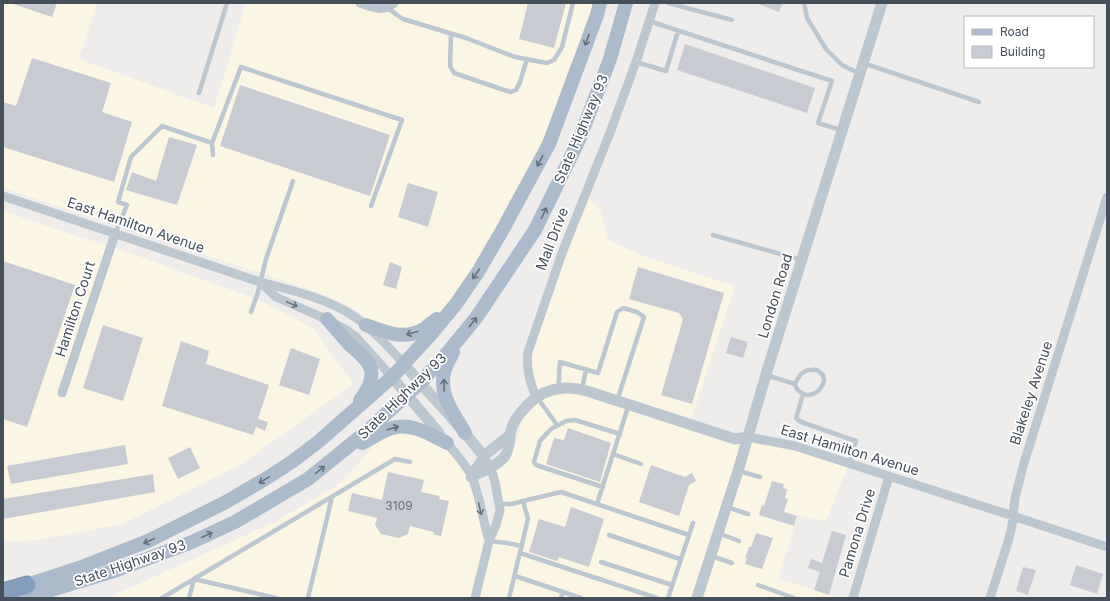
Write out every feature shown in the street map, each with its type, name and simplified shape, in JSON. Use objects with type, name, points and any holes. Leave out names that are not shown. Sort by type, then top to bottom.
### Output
[{"type":"highway","points":[[3,587],[26,591]]},
{"type":"highway","points":[[3,592],[26,591]]},
{"type":"main road","name":"State Highway 93","points":[[26,591],[79,568],[136,546],[220,506],[293,461],[345,420],[392,377],[456,304],[482,266],[503,229],[549,144],[597,15],[600,3]]},
{"type":"main road","points":[[610,59],[618,3]]},
{"type":"main road","name":"State Highway 93","points":[[26,591],[114,571],[192,542],[235,522],[308,479],[365,433],[420,383],[476,318],[535,230],[579,140],[610,59],[626,3]]},
{"type":"main road","points":[[366,325],[391,334],[412,334],[424,329],[456,304]]},
{"type":"main road","points":[[328,320],[368,363],[370,369],[370,383],[367,391],[345,420]]},
{"type":"main road","points":[[459,338],[445,369],[444,390],[448,402],[465,433]]},
{"type":"main road","points":[[334,459],[388,429],[398,426],[419,429],[443,438]]},
{"type":"street","points":[[360,3],[382,9],[391,5]]},
{"type":"street","name":"Mall Drive","points":[[536,397],[528,372],[528,352],[562,253],[636,62],[655,3]]},
{"type":"street","name":"London Road","points":[[697,598],[738,471],[766,375],[882,3]]},
{"type":"street","name":"East Hamilton Avenue","points":[[3,196],[260,282],[295,291],[342,309],[366,325],[377,335],[465,433],[484,457],[510,435]]},
{"type":"street","name":"Blakeley Avenue","points":[[990,598],[1008,542],[1015,498],[1024,463],[1107,197]]},
{"type":"street","name":"Hamilton Court","points":[[62,392],[115,234]]},
{"type":"street","name":"East Hamilton Avenue","points":[[260,282],[276,297],[328,320],[356,337],[443,438],[461,460],[471,477],[502,460],[506,455],[510,435],[517,417],[530,402],[547,391],[559,388],[569,388],[582,390],[629,404],[736,439],[748,437],[795,446],[1013,516],[1107,548]]},
{"type":"street","points":[[475,598],[489,541],[499,518],[500,510],[495,482],[490,467],[484,457],[471,477],[489,541]]},
{"type":"street","name":"Pamona Drive","points":[[853,598],[889,476]]},
{"type":"lane","points":[[199,93],[228,3]]},
{"type":"lane","points":[[391,5],[397,16],[403,19],[466,38],[514,57],[547,63],[554,60],[562,47],[573,3]]},
{"type":"lane","points":[[668,3],[681,5],[732,20]]},
{"type":"lane","points":[[804,3],[807,18],[826,49],[842,65],[979,102]]},
{"type":"lane","points":[[649,21],[832,81],[818,123],[842,130]]},
{"type":"lane","points":[[636,62],[666,71],[678,31]]},
{"type":"lane","points":[[451,34],[450,66],[454,73],[504,90],[511,92],[516,90],[527,59]]},
{"type":"lane","points":[[213,156],[212,143],[241,67],[402,120],[371,206]]},
{"type":"lane","points":[[115,234],[127,205],[118,202],[131,157],[162,126],[212,143]]},
{"type":"lane","points":[[251,312],[258,292],[266,259],[293,181]]},
{"type":"lane","points":[[713,235],[802,260]]},
{"type":"lane","points":[[559,388],[560,362],[598,373],[617,312],[623,308],[637,312],[644,317],[618,401]]},
{"type":"lane","points":[[582,390],[586,369]]},
{"type":"lane","points":[[766,375],[794,384],[798,391],[803,394],[810,395],[817,392],[822,387],[824,380],[823,375],[817,370],[809,369],[798,376],[794,384]]},
{"type":"lane","points":[[803,394],[796,418],[801,422],[856,441],[849,463]]},
{"type":"lane","points":[[536,397],[557,425]]},
{"type":"lane","points":[[597,504],[629,404]]},
{"type":"lane","points":[[603,487],[536,465],[534,462],[540,441],[557,425],[566,421],[575,420],[620,434]]},
{"type":"lane","points":[[613,454],[641,464]]},
{"type":"lane","points":[[162,598],[396,459],[410,462]]},
{"type":"lane","points":[[738,471],[760,477]]},
{"type":"lane","points":[[499,504],[512,504],[561,492],[689,535]]},
{"type":"lane","points":[[308,598],[332,497]]},
{"type":"lane","points":[[509,598],[528,519],[523,501]]},
{"type":"lane","points":[[726,507],[748,514]]},
{"type":"lane","points":[[668,598],[693,522]]},
{"type":"lane","points":[[718,533],[739,541]]},
{"type":"lane","points":[[610,535],[680,559]]},
{"type":"lane","points":[[489,541],[522,546]]},
{"type":"lane","points":[[520,553],[657,598]]},
{"type":"lane","points":[[711,555],[732,563]]},
{"type":"lane","points":[[601,562],[672,585]]},
{"type":"lane","points":[[515,576],[581,598]]},
{"type":"lane","points":[[189,598],[194,578]]},
{"type":"lane","points":[[194,578],[276,598]]},
{"type":"lane","points":[[758,585],[794,598]]},
{"type":"lane","points":[[561,598],[563,592]]},
{"type":"shaded area","points":[[3,3],[97,3],[79,59],[214,108],[246,3],[360,3],[375,8],[394,3],[600,3],[549,144],[456,304],[412,334],[368,321],[359,312],[328,296],[3,188]]},
{"type":"shaded area","points":[[585,195],[600,209],[608,240],[641,255],[735,286],[690,424],[849,463],[826,522],[798,515],[778,579],[841,598],[107,598],[275,522],[341,483],[388,429],[447,443],[467,468],[488,540],[499,518],[492,472],[513,451],[520,434],[520,414],[536,397],[527,362]]},
{"type":"shaded area","points":[[3,211],[113,247],[256,299],[314,329],[353,384],[243,463],[123,524],[37,540],[3,542]]},
{"type":"building","points":[[13,3],[57,3],[52,17]]},
{"type":"building","points":[[528,3],[566,3],[554,48],[519,39]]},
{"type":"building","points":[[758,3],[783,3],[779,12]]},
{"type":"building","points":[[685,44],[815,88],[807,113],[677,70]]},
{"type":"building","points":[[32,58],[111,83],[102,112],[132,122],[114,182],[3,147],[3,102],[16,106]]},
{"type":"building","points":[[240,85],[390,135],[370,196],[220,146]]},
{"type":"building","points":[[169,137],[197,145],[177,205],[126,190],[132,172],[156,181]]},
{"type":"building","points":[[408,183],[438,192],[428,227],[398,217]]},
{"type":"building","points":[[3,261],[75,285],[27,427],[3,419]]},
{"type":"building","points":[[390,262],[402,267],[396,289],[383,285]]},
{"type":"building","points":[[638,267],[724,293],[692,404],[661,395],[683,319],[679,313],[629,299]]},
{"type":"building","points":[[103,325],[143,338],[123,401],[83,388]]},
{"type":"building","points":[[731,337],[748,342],[743,358],[726,353]]},
{"type":"building","points":[[181,341],[209,351],[206,364],[269,385],[258,419],[268,422],[265,431],[256,427],[253,435],[162,406]]},
{"type":"building","points":[[291,348],[320,359],[309,395],[279,385]]},
{"type":"building","points":[[568,428],[611,443],[600,482],[546,464],[554,438],[564,440]]},
{"type":"building","points":[[125,445],[128,464],[11,484],[7,466]]},
{"type":"building","points":[[190,447],[200,468],[178,479],[168,458]]},
{"type":"building","points":[[651,465],[685,477],[692,473],[696,481],[689,485],[679,516],[639,502]]},
{"type":"building","points":[[388,472],[424,480],[421,492],[440,496],[439,499],[449,501],[441,536],[433,534],[434,532],[410,526],[408,534],[399,538],[381,534],[375,525],[377,518],[348,511],[352,493],[382,500]]},
{"type":"building","points":[[153,474],[155,492],[3,519],[3,499]]},
{"type":"building","points":[[772,481],[784,484],[783,488],[787,489],[785,498],[788,499],[784,512],[797,516],[794,526],[759,515],[762,505],[764,506]]},
{"type":"building","points":[[571,507],[604,519],[589,567],[559,557],[557,561],[529,552],[539,519],[565,527]]},
{"type":"building","points":[[832,531],[846,535],[829,595],[814,590],[820,572],[808,568],[811,559],[822,563]]},
{"type":"building","points":[[756,533],[773,538],[762,569],[745,564],[747,558],[745,558]]},
{"type":"building","points":[[1076,565],[1103,574],[1097,594],[1070,585]]},
{"type":"building","points":[[1023,567],[1036,570],[1028,595],[1016,591]]}]
